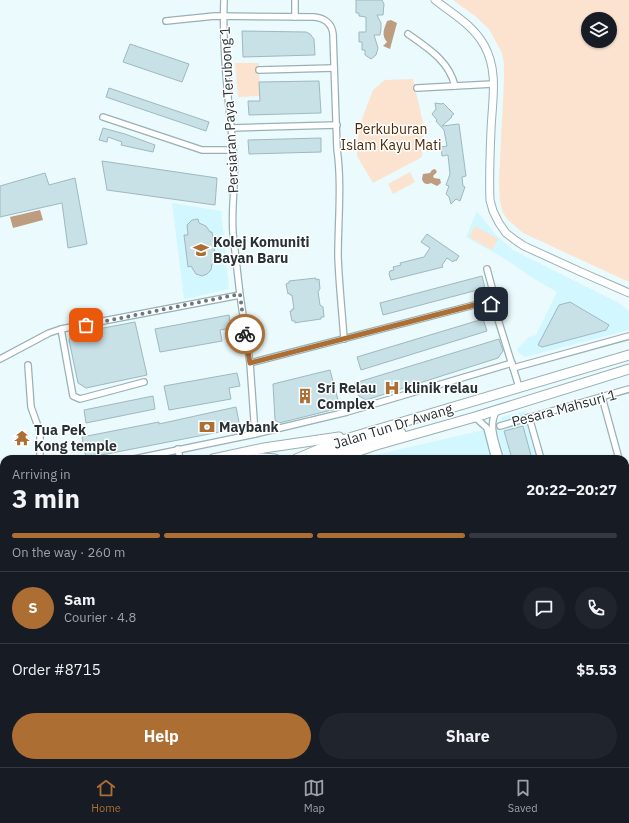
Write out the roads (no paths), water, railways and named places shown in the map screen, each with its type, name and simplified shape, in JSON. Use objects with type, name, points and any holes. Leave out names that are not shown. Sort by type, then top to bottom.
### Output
[{"type":"main road","name":"Jalan Tun Dr Awang","points":[[305,455],[321,448],[364,434],[629,355]]},
{"type":"main road","name":"Jalan Tun Dr Awang","points":[[347,455],[629,369]]},
{"type":"main road","points":[[327,455],[382,436],[433,428]]},
{"type":"main road","points":[[232,455],[264,448],[364,434]]},
{"type":"street","name":"Persiaran Paya Terubong 1","points":[[224,0],[227,89],[234,175],[232,223],[250,363],[255,434]]},
{"type":"street","points":[[295,0],[295,16]]},
{"type":"street","points":[[435,0],[467,24],[484,45],[491,60],[493,84],[490,196],[493,211],[499,223],[506,233],[524,246],[628,294]]},
{"type":"street","points":[[166,21],[224,16],[295,16],[318,17],[331,26],[333,34],[339,164],[339,278],[344,339]]},
{"type":"street","points":[[408,34],[442,60],[453,77],[455,86]]},
{"type":"street","points":[[259,70],[334,68]]},
{"type":"street","points":[[417,88],[493,84]]},
{"type":"street","points":[[103,117],[202,150],[233,150]]},
{"type":"street","points":[[231,128],[336,125]]},
{"type":"street","points":[[487,269],[494,295],[491,304]]},
{"type":"street","points":[[0,360],[49,333],[61,329],[240,294]]},
{"type":"street","points":[[250,363],[482,303],[491,304]]},
{"type":"street","points":[[491,304],[496,312],[519,387]]},
{"type":"street","points":[[61,329],[73,396],[80,399],[144,382]]},
{"type":"street","points":[[152,455],[255,434],[347,412],[512,366],[629,336]]},
{"type":"street","points":[[28,365],[31,407],[40,432],[40,455]]},
{"type":"street","name":"Pesara Mahsuri 1","points":[[500,426],[629,390]]},
{"type":"street","points":[[602,397],[619,455]]},
{"type":"street","points":[[495,455],[489,427],[497,410]]},
{"type":"street","points":[[475,417],[489,427],[499,455]]},
{"type":"street","points":[[529,417],[540,455]]},
{"type":"street","points":[[178,449],[179,455]]},
{"type":"place","name":"Kolej Komuniti Bayan Baru","points":[[201,250]]},
{"type":"place","name":"klinik relau","points":[[392,388]]},
{"type":"place","name":"Sri Relau Complex","points":[[305,396]]},
{"type":"place","name":"Maybank","points":[[207,427]]},
{"type":"place","name":"Tua Pek Kong temple","points":[[22,438]]},
{"type":"park label","name":"Perkuburan Islam Kayu Mati","points":[[391,138]]}]
